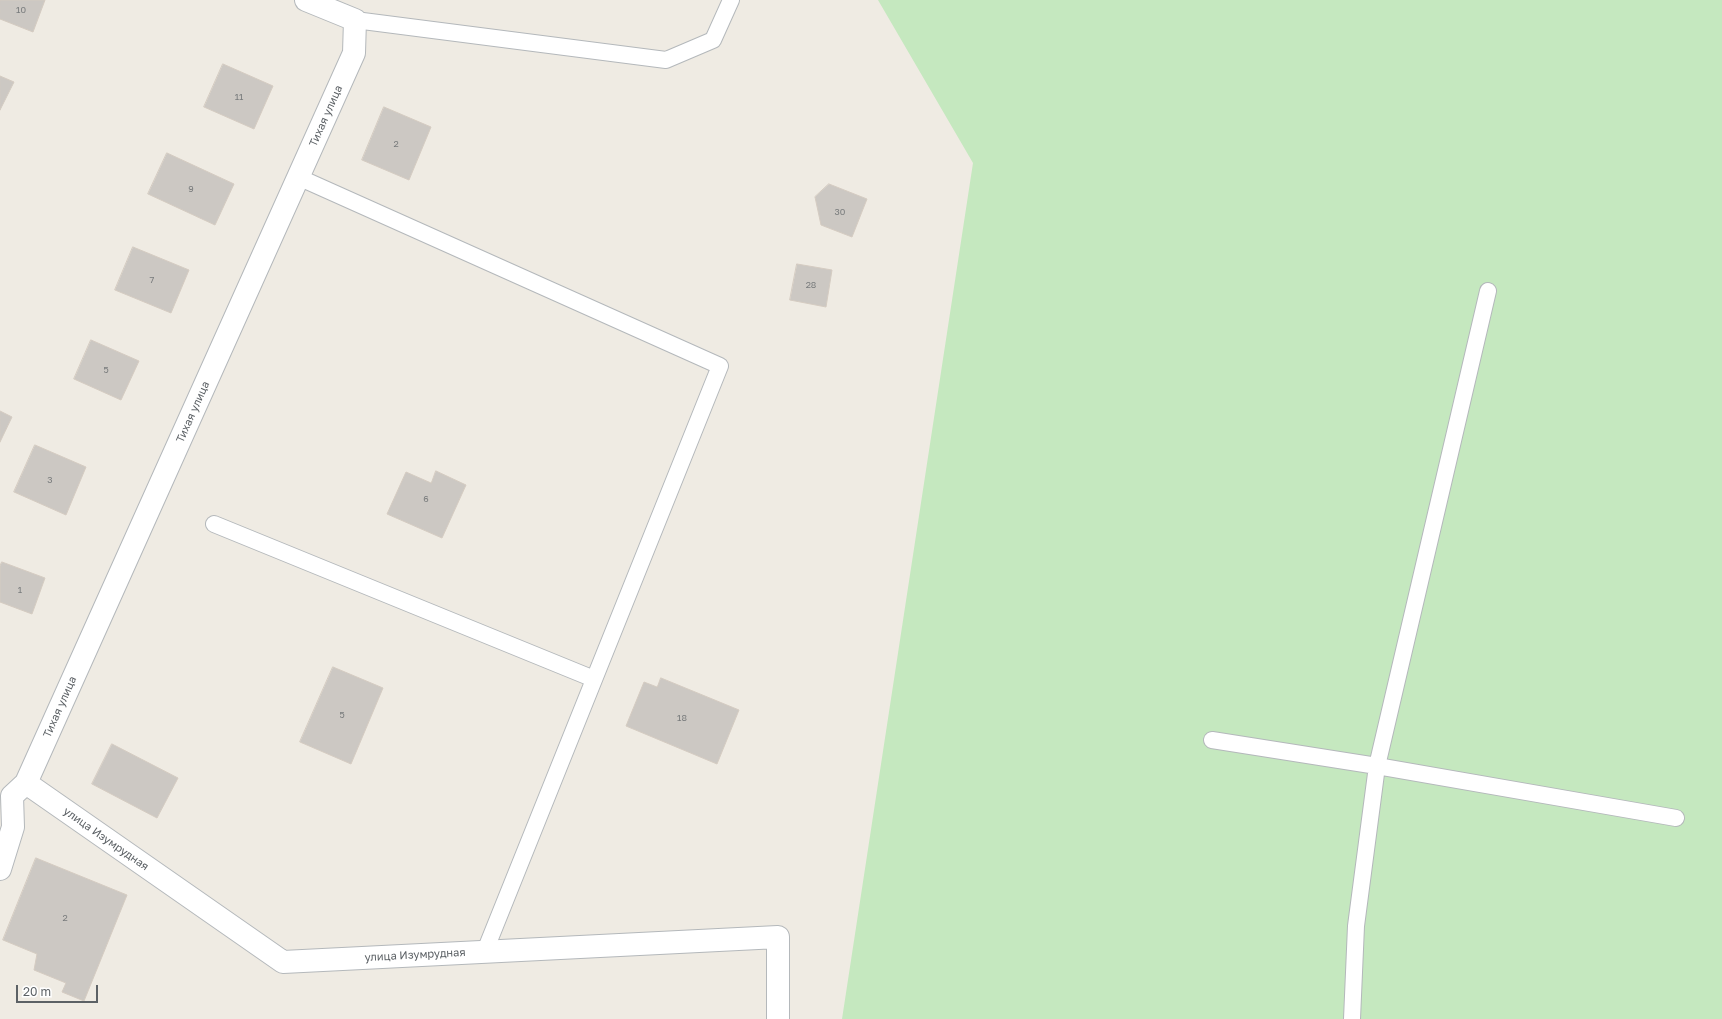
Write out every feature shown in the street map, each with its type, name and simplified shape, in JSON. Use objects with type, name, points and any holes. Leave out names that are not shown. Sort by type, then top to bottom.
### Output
[{"type":"street","points":[[306,0],[355,20]]},
{"type":"street","name":"Тихая улица","points":[[13,792],[354,53],[355,20]]},
{"type":"street","points":[[0,869],[13,827],[13,792]]},
{"type":"street","name":"улица Изумрудная","points":[[13,792],[283,962],[778,936],[778,1019]]},
{"type":"lane","points":[[355,20],[666,60],[713,40],[731,0]]},
{"type":"lane","points":[[298,177],[720,366],[485,952]]},
{"type":"lane","points":[[1352,1019],[1356,926],[1377,766],[1488,291]]},
{"type":"lane","points":[[214,524],[594,679]]},
{"type":"lane","points":[[1212,740],[1377,766],[1676,818]]},
{"type":"green space","points":[[878,0],[1722,0],[1722,1019],[842,1019],[973,163]]},
{"type":"building","points":[[0,0],[45,0],[33,32],[0,19]]},
{"type":"building","points":[[223,64],[273,86],[254,129],[204,107]]},
{"type":"building","points":[[0,76],[14,82],[0,110]]},
{"type":"building","points":[[384,107],[431,127],[409,180],[362,160]]},
{"type":"building","points":[[167,153],[234,184],[215,225],[148,194]]},
{"type":"building","points":[[829,184],[867,199],[852,237],[821,225],[815,197]]},
{"type":"building","points":[[133,247],[189,270],[171,313],[115,290]]},
{"type":"building","points":[[797,264],[832,270],[826,307],[790,300]]},
{"type":"building","points":[[91,340],[139,361],[121,400],[74,379]]},
{"type":"building","points":[[0,411],[12,417],[0,442]]},
{"type":"building","points":[[35,445],[86,467],[66,515],[14,492]]},
{"type":"building","points":[[436,471],[466,485],[442,538],[387,514],[406,472],[431,483]]},
{"type":"building","points":[[2,562],[45,578],[32,614],[0,602],[0,566]]},
{"type":"building","points":[[333,667],[383,688],[351,764],[300,742]]},
{"type":"building","points":[[661,678],[739,710],[717,764],[626,726],[644,682],[657,687]]},
{"type":"building","points":[[112,744],[178,778],[157,818],[92,784]]},
{"type":"building","points":[[36,858],[127,895],[84,1001],[62,992],[66,983],[34,970],[37,954],[3,940]]}]
